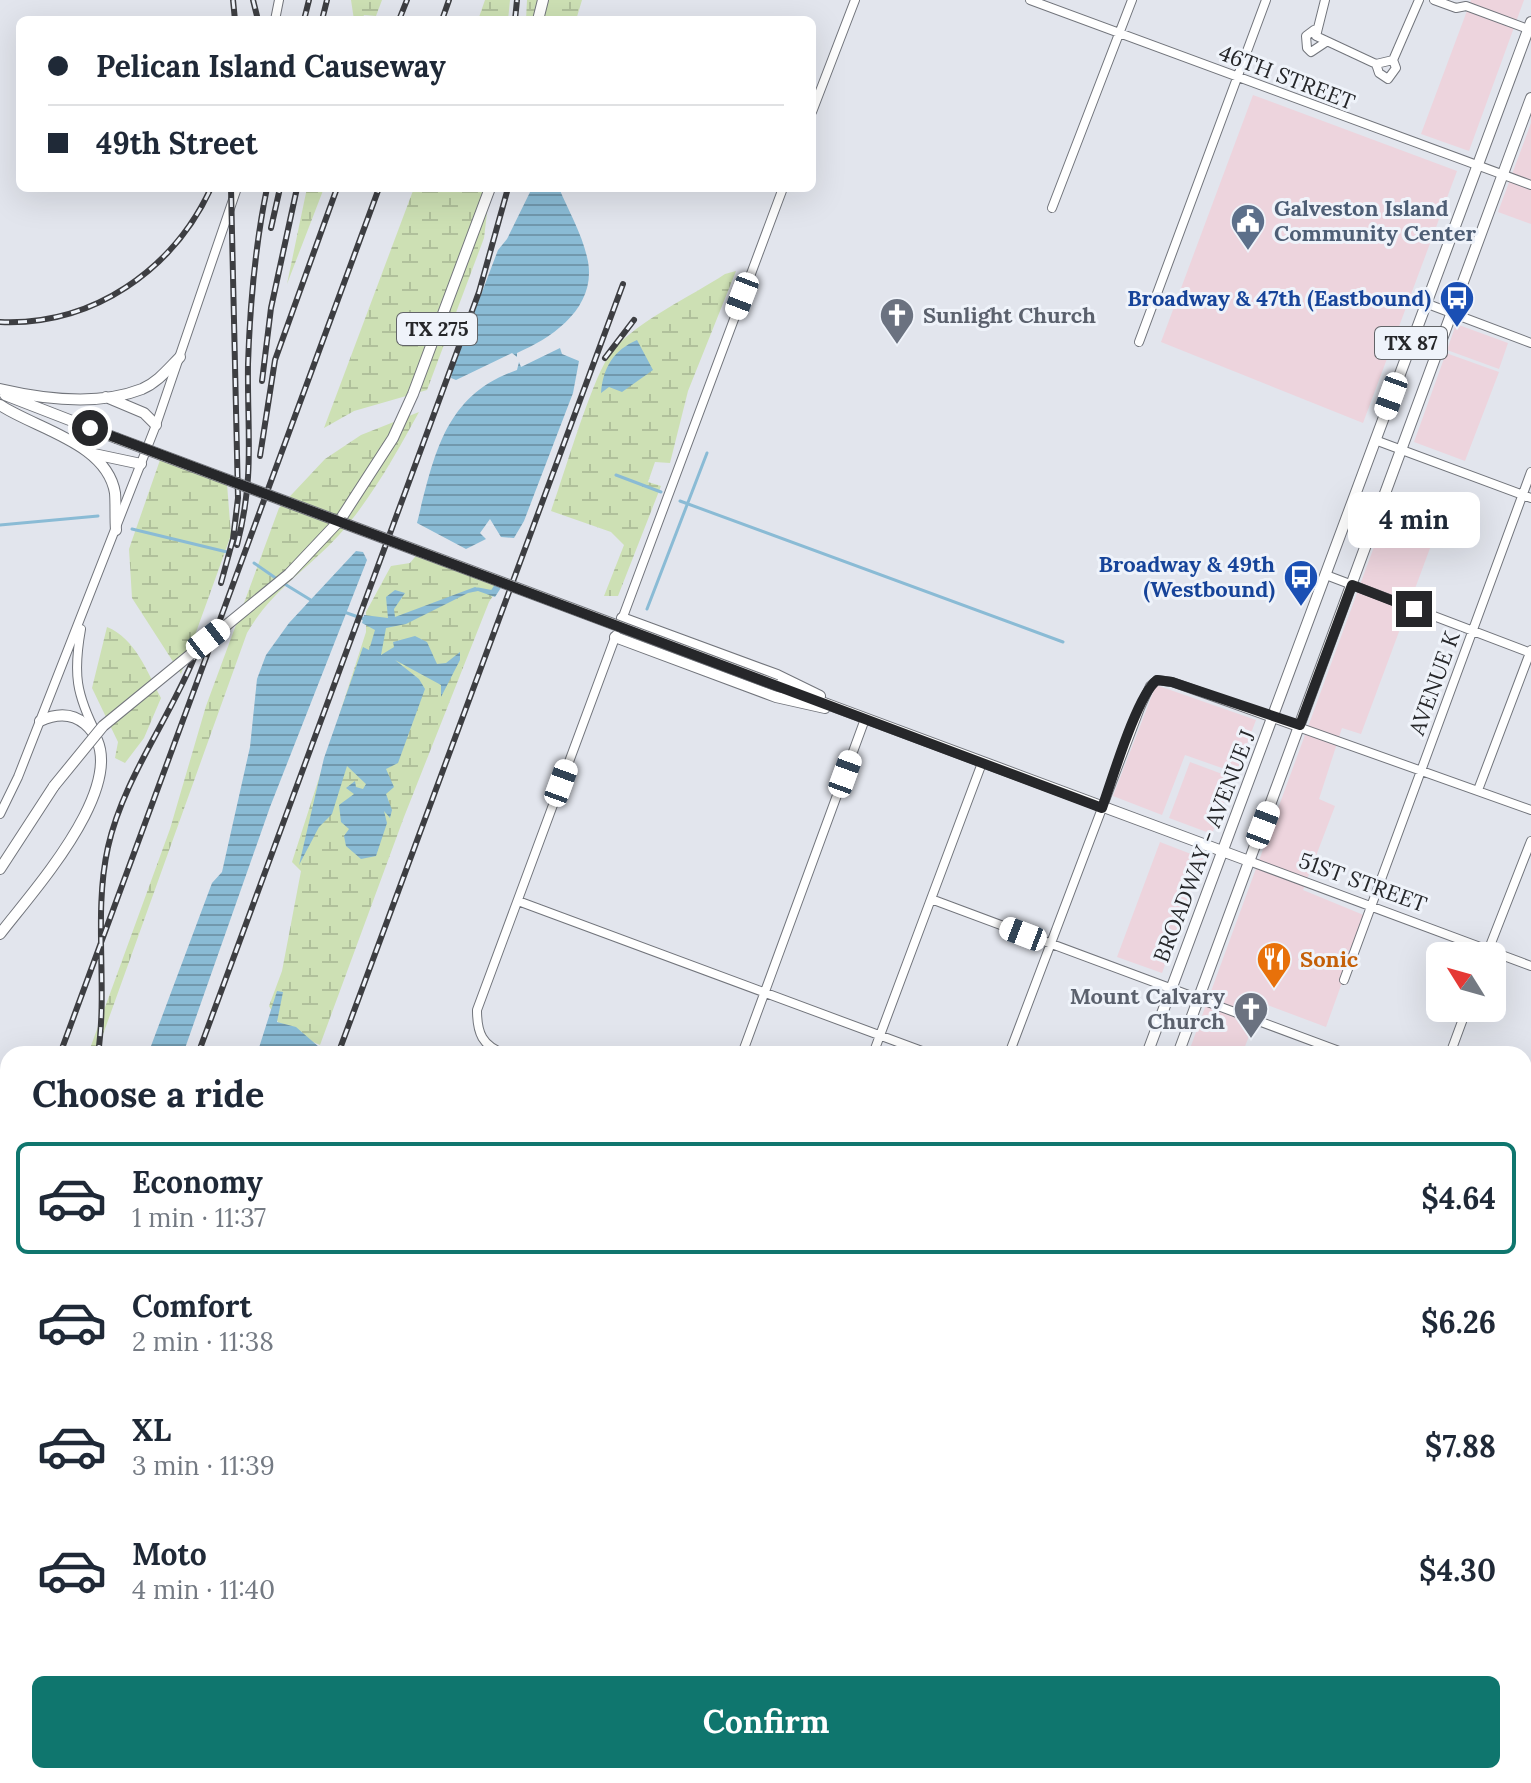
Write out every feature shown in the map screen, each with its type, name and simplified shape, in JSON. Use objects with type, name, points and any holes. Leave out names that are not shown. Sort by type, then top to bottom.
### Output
[{"type":"main road","name":"BROADWAY - AVENUE J","points":[[1150,1046],[1530,27]]},
{"type":"main road","name":"TX 87","points":[[1181,1046],[1531,98]]},
{"type":"main road","name":"TX 275","points":[[0,869],[54,786],[103,726],[289,574],[340,520],[393,438],[413,394],[489,192]]},
{"type":"main road","points":[[0,391],[41,398],[106,397],[142,389],[160,378],[180,357]]},
{"type":"main road","name":"51ST STREET","points":[[0,391],[116,438],[1249,861]]},
{"type":"main road","points":[[106,397],[144,413],[156,425]]},
{"type":"main road","points":[[0,405],[88,452],[102,465],[114,491],[116,530]]},
{"type":"main road","points":[[88,452],[141,464]]},
{"type":"main road","points":[[622,618],[777,675],[846,711]]},
{"type":"main road","points":[[615,637],[776,697],[846,711]]},
{"type":"main road","points":[[0,934],[86,816],[99,778],[101,756],[97,735],[82,721],[66,715],[53,715],[40,721]]},
{"type":"street","points":[[816,102],[855,0]]},
{"type":"street","name":"46TH STREET","points":[[1030,0],[1531,185]]},
{"type":"street","points":[[1052,208],[1132,0]]},
{"type":"street","points":[[1139,342],[1266,0]]},
{"type":"street","points":[[1315,33],[1325,0]]},
{"type":"street","points":[[1315,33],[1326,42],[1385,62],[1419,0]]},
{"type":"street","points":[[1434,0],[1456,8],[1464,3],[1530,27]]},
{"type":"street","points":[[1315,33],[1306,36],[1307,48],[1311,52],[1326,42]]},
{"type":"street","points":[[0,814],[83,615],[156,425],[236,192]]},
{"type":"street","points":[[487,1046],[480,1037],[477,1010],[782,192]]},
{"type":"street","points":[[1425,303],[1531,343]]},
{"type":"street","points":[[1375,440],[1527,497]]},
{"type":"street","name":"AVENUE K","points":[[1344,980],[1472,631],[1527,497],[1531,472]]},
{"type":"street","points":[[1326,575],[1531,652],[1478,790]]},
{"type":"street","points":[[83,615],[75,663],[76,688],[97,735]]},
{"type":"street","points":[[1012,1046],[1140,708],[1150,686],[1157,680],[1274,715],[1531,810]]},
{"type":"street","points":[[745,1046],[865,719]]},
{"type":"street","points":[[876,1046],[982,763]]},
{"type":"street","points":[[1492,942],[1531,841]]},
{"type":"street","name":"51ST STREET","points":[[1249,861],[1371,905],[1461,942]]},
{"type":"street","points":[[931,899],[1326,1046]]},
{"type":"street","points":[[518,901],[909,1046]]},
{"type":"street","name":"51ST STREET","points":[[1506,958],[1531,966]]},
{"type":"street","points":[[1453,1046],[1462,1022]]},
{"type":"shaded area","points":[[1471,0],[1524,0],[1469,151],[1421,134]]},
{"type":"shaded area","points":[[1253,95],[1457,171],[1363,423],[1161,342]]},
{"type":"shaded area","points":[[1531,123],[1531,224],[1498,212]]},
{"type":"shaded area","points":[[1456,324],[1508,343],[1499,369],[1447,350]]},
{"type":"shaded area","points":[[1446,353],[1499,372],[1465,461],[1414,442]]},
{"type":"shaded area","points":[[1386,514],[1436,532],[1361,734],[1342,728],[1319,799],[1335,806],[1303,890],[1366,916],[1326,1027],[1262,1003],[1245,1046],[1191,1046]]},
{"type":"shaded area","points":[[1156,685],[1256,720],[1236,773],[1185,755],[1162,815],[1113,796]]},
{"type":"shaded area","points":[[1190,762],[1233,778],[1212,834],[1169,818]]},
{"type":"shaded area","points":[[1160,842],[1204,859],[1162,973],[1117,957]]},
{"type":"green space","points":[[351,0],[382,0],[376,16],[353,16]]},
{"type":"green space","points":[[485,0],[510,0],[508,16],[479,16]]},
{"type":"green space","points":[[527,0],[582,0],[577,16],[526,16]]},
{"type":"green space","points":[[306,192],[322,192],[287,284]]},
{"type":"green space","points":[[412,192],[490,192],[484,238],[427,390],[354,411],[324,428]]},
{"type":"green space","points":[[736,271],[688,391],[670,463],[655,462],[648,482],[661,486],[618,596],[604,596],[624,545],[611,532],[551,511],[597,380],[605,362],[624,339],[666,309],[725,274]]},
{"type":"green space","points":[[419,412],[382,476],[351,521],[278,593],[247,633],[99,1046],[91,1046],[170,829],[206,706],[279,508],[325,459],[361,435]]},
{"type":"green space","points":[[160,460],[227,484],[231,535],[181,674],[132,598],[129,549]]},
{"type":"green space","points":[[423,547],[504,579],[489,602],[404,817],[320,1045],[282,1029],[269,1006],[282,971],[301,871],[292,862],[366,632],[366,612],[391,566],[410,563]]},
{"type":"green space","points":[[107,627],[133,648],[161,698],[144,738],[125,763],[115,758],[118,742],[92,688]]},
{"type":"water","points":[[530,192],[561,192],[585,248],[589,274],[586,290],[571,317],[546,338],[517,353],[517,357],[512,353],[456,380],[451,378],[452,371],[498,250],[507,239]]},
{"type":"water","points":[[637,340],[653,370],[622,392],[609,387],[601,393],[611,360]]},
{"type":"water","points":[[560,348],[562,354],[579,361],[573,393],[524,521],[514,538],[501,537],[490,519],[480,533],[486,539],[466,549],[417,523],[437,452],[458,412],[473,395],[492,381],[517,370],[519,362],[521,367]]},
{"type":"water","points":[[356,551],[363,552],[367,560],[270,807],[186,1046],[151,1046],[212,883],[222,872],[250,747],[257,679],[266,655],[289,623]]},
{"type":"water","points":[[497,581],[504,583],[495,597],[478,591],[468,593],[406,624],[386,628],[381,655],[394,647],[393,642],[415,636],[427,642],[437,664],[446,663],[460,652],[460,660],[441,697],[441,685],[395,660],[419,679],[425,689],[398,763],[386,769],[394,787],[386,794],[392,810],[390,818],[384,811],[387,823],[376,856],[361,859],[346,846],[344,836],[349,829],[341,822],[339,805],[354,794],[346,788],[355,781],[356,787],[363,789],[366,784],[347,766],[332,814],[319,827],[299,865],[324,758],[363,647],[369,650],[375,630],[362,623],[364,615],[388,618],[386,597],[395,590],[405,593],[394,609],[395,617],[475,587],[490,592]]},
{"type":"water","points":[[277,991],[283,992],[277,1022],[296,1027],[318,1046],[260,1046]]},
{"type":"waterway","points":[[647,609],[707,453]]},
{"type":"waterway","points":[[616,475],[661,492]]},
{"type":"waterway","points":[[680,501],[1063,642]]},
{"type":"waterway","points":[[0,525],[98,516]]},
{"type":"waterway","points":[[132,529],[227,552]]},
{"type":"waterway","points":[[254,563],[277,579]]},
{"type":"waterway","points":[[283,583],[314,602]]},
{"type":"waterway","points":[[478,589],[494,592]]},
{"type":"waterway","points":[[344,612],[367,620]]},
{"type":"railway","points":[[233,0],[235,16]]},
{"type":"railway","points":[[253,0],[257,16]]},
{"type":"railway","points":[[305,16],[309,0]]},
{"type":"railway","points":[[323,16],[327,0]]},
{"type":"railway","points":[[401,16],[407,0]]},
{"type":"railway","points":[[443,16],[449,0]]},
{"type":"railway","points":[[515,16],[517,0]]},
{"type":"railway","points":[[0,322],[34,321],[67,314],[98,303],[126,287],[175,244],[209,192]]},
{"type":"railway","points":[[221,583],[233,539],[238,498],[231,192]]},
{"type":"railway","points":[[237,545],[248,475],[248,364],[252,297],[266,192]]},
{"type":"railway","points":[[271,228],[279,192]]},
{"type":"railway","points":[[262,381],[271,308],[296,192]]},
{"type":"railway","points":[[260,456],[275,360],[336,192]]},
{"type":"railway","points":[[63,1046],[378,192]]},
{"type":"railway","points":[[201,1046],[479,292],[507,192]]},
{"type":"railway","points":[[341,1046],[623,284]]},
{"type":"railway","points":[[605,358],[634,320]]},
{"type":"railway","points":[[99,1046],[102,898],[108,847],[124,798],[194,658]]},
{"type":"place","name":"Galveston Island Community Center","points":[[1248,252]]},
{"type":"place","name":"Broadway & 47th (Eastbound)","points":[[1457,329]]},
{"type":"place","name":"Sunlight Church","points":[[897,346]]},
{"type":"place","name":"Broadway & 49th (Westbound)","points":[[1301,608]]},
{"type":"place","name":"Sonic","points":[[1274,990]]},
{"type":"place","name":"Mount Calvary Church","points":[[1251,1040]]},
{"type":"route","points":[[90,428],[1102,808],[1140,708],[1150,686],[1157,680],[1172,682],[1300,725],[1352,585],[1414,609]]}]
